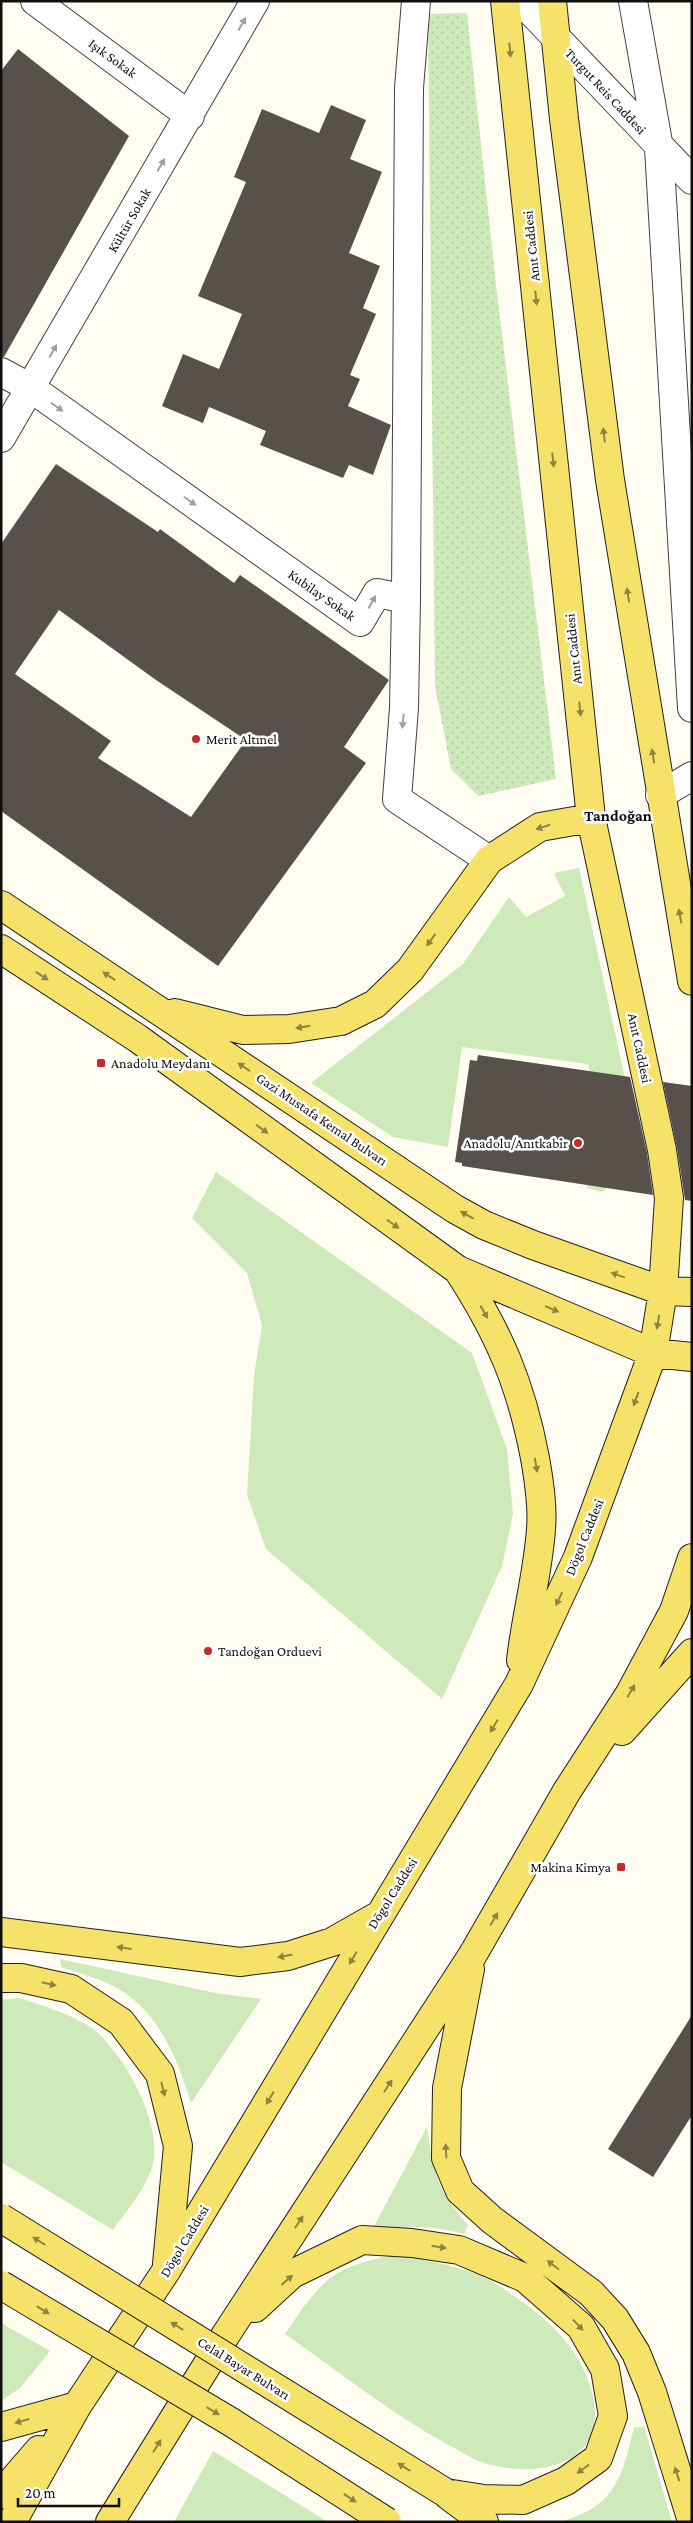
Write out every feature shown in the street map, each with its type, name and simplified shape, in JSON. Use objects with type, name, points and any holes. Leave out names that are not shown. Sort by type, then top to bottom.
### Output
[{"type":"main road","name":"Anıt Caddesi","points":[[505,1],[591,818],[662,1150],[670,1198],[664,1291]]},
{"type":"main road","points":[[552,1],[610,480],[660,795],[692,981]]},
{"type":"main road","points":[[158,1009],[244,1030],[289,1029],[341,1021],[375,1004],[410,970],[489,860],[540,827],[591,818]]},
{"type":"main road","name":"Gazi Mustafa Kemal Bulvarı","points":[[1,905],[455,1209],[484,1225],[533,1245],[664,1291]]},
{"type":"main road","points":[[1,949],[137,1038],[458,1270],[653,1353],[692,1357]]},
{"type":"main road","points":[[458,1270],[496,1333],[514,1375],[528,1422],[539,1483],[541,1535],[537,1569],[525,1628],[519,1684]]},
{"type":"main road","points":[[664,1291],[692,1292]]},
{"type":"main road","name":"Dögol Caddesi","points":[[12,2522],[77,2406],[166,2271],[519,1684],[578,1557],[653,1353],[664,1291]]},
{"type":"main road","points":[[110,2522],[225,2336],[472,1956],[567,1791],[629,1694],[674,1611],[692,1558]]},
{"type":"main road","points":[[567,1791],[692,1653]]},
{"type":"main road","points":[[1,1932],[240,1962],[288,1956],[332,1942],[378,1916]]},
{"type":"main road","points":[[472,1956],[447,2088],[446,2158],[460,2192],[492,2220],[591,2293],[615,2319],[636,2353],[652,2392],[692,2520]]},
{"type":"main road","points":[[1,1978],[21,1978],[71,1989],[121,2022],[160,2074],[178,2146],[166,2271]]},
{"type":"main road","name":"Celal Bayar Bulvarı","points":[[1,2218],[446,2493],[484,2522]]},
{"type":"main road","points":[[225,2336],[292,2274],[362,2240],[412,2243],[459,2250],[525,2278],[581,2327],[605,2369],[612,2416],[598,2458],[566,2481],[523,2500],[484,2499],[446,2493]]},
{"type":"main road","points":[[1,2285],[231,2422],[387,2522]]},
{"type":"main road","points":[[1,2427],[77,2406]]},
{"type":"main road","name":"Dögol Caddesi","points":[[1,2494],[77,2406]]},
{"type":"main road","points":[[118,2522],[132,2488]]},
{"type":"main road","points":[[131,2522],[132,2488]]},
{"type":"street","name":"Işık Sokak","points":[[35,1],[190,116]]},
{"type":"street","name":"Kültür Sokak","points":[[1,438],[190,116],[255,1]]},
{"type":"street","points":[[416,1],[409,88],[406,599],[404,708],[397,799],[489,860]]},
{"type":"street","name":"Turgut Reis Caddesi","points":[[521,1],[659,148],[692,180]]},
{"type":"street","points":[[633,1],[659,148],[692,708]]},
{"type":"street","name":"Kubilay Sokak","points":[[1,372],[31,388],[360,622],[377,593],[406,599]]},
{"type":"street","points":[[660,795],[692,776]]},
{"type":"green space","points":[[467,13],[496,285],[556,779],[478,796],[451,769],[435,686],[428,14]]},
{"type":"green space","points":[[579,868],[637,1134],[633,1169],[602,1192],[587,1188],[591,1079],[588,1064],[462,1047],[448,1147],[393,1137],[311,1083],[463,964],[509,897],[526,917],[565,896],[554,873]]},
{"type":"green space","points":[[216,1172],[472,1353],[507,1449],[513,1514],[502,1566],[442,1699],[266,1549],[247,1495],[254,1376],[262,1325],[247,1273],[192,1218]]},
{"type":"green space","points":[[60,1959],[215,1993],[261,1999],[191,2103],[167,2042],[149,2015],[138,2003],[118,1988],[61,1967]]},
{"type":"green space","points":[[19,1998],[71,2017],[91,2027],[98,2033],[130,2074],[146,2108],[154,2142],[152,2167],[138,2196],[113,2230],[1,2162],[1,2000]]},
{"type":"green space","points":[[427,2127],[434,2169],[449,2201],[468,2225],[464,2234],[418,2227],[372,2230]]},
{"type":"green space","points":[[395,2255],[446,2265],[483,2277],[523,2302],[560,2335],[577,2358],[585,2374],[595,2407],[594,2423],[590,2438],[580,2451],[556,2465],[535,2469],[504,2468],[479,2461],[405,2419],[285,2334],[308,2301],[329,2279],[355,2265]]},
{"type":"green space","points":[[1,2323],[50,2351],[20,2388],[1,2401]]},
{"type":"green space","points":[[644,2426],[672,2522],[563,2522],[588,2511],[608,2495],[620,2475],[634,2428]]},
{"type":"green space","points":[[213,2451],[328,2522],[174,2522]]},
{"type":"building","points":[[18,49],[129,136],[4,357],[1,356],[1,71]]},
{"type":"building","points":[[331,105],[366,120],[350,159],[382,172],[349,253],[380,266],[363,308],[376,314],[350,375],[360,379],[348,406],[391,425],[373,475],[349,465],[343,478],[260,445],[266,431],[209,407],[203,423],[162,406],[183,354],[219,369],[242,314],[198,296],[246,182],[234,177],[262,109],[319,133]]},
{"type":"building","points":[[56,464],[158,532],[160,529],[234,583],[240,575],[389,680],[344,747],[366,763],[218,966],[1,811],[1,544]],"holes":[[[59,610],[156,680],[246,740],[191,817],[98,758],[111,741],[15,674]]]},
{"type":"building","name":"Anadolu/Anıtkabir","points":[[478,1055],[630,1077],[647,1153],[653,1195],[462,1166],[462,1163],[455,1162],[470,1060],[477,1061]]},
{"type":"building","points":[[663,1082],[692,1086],[692,1201],[685,1200],[677,1148]]},
{"type":"building","points":[[692,2015],[692,2115],[653,2177],[608,2149]]},
{"type":"place","name":"Merit Altınel","points":[[196,739]]},
{"type":"place","name":"Anadolu Meydanı","points":[[101,1063]]},
{"type":"place","name":"Anadolu/Anıtkabir","points":[[578,1143]]},
{"type":"place","name":"Tandoğan Orduevi","points":[[208,1651]]},
{"type":"place","name":"Makina Kimya","points":[[621,1867]]},
{"type":"district","name":"Tandoğan","points":[[618,815]]}]
